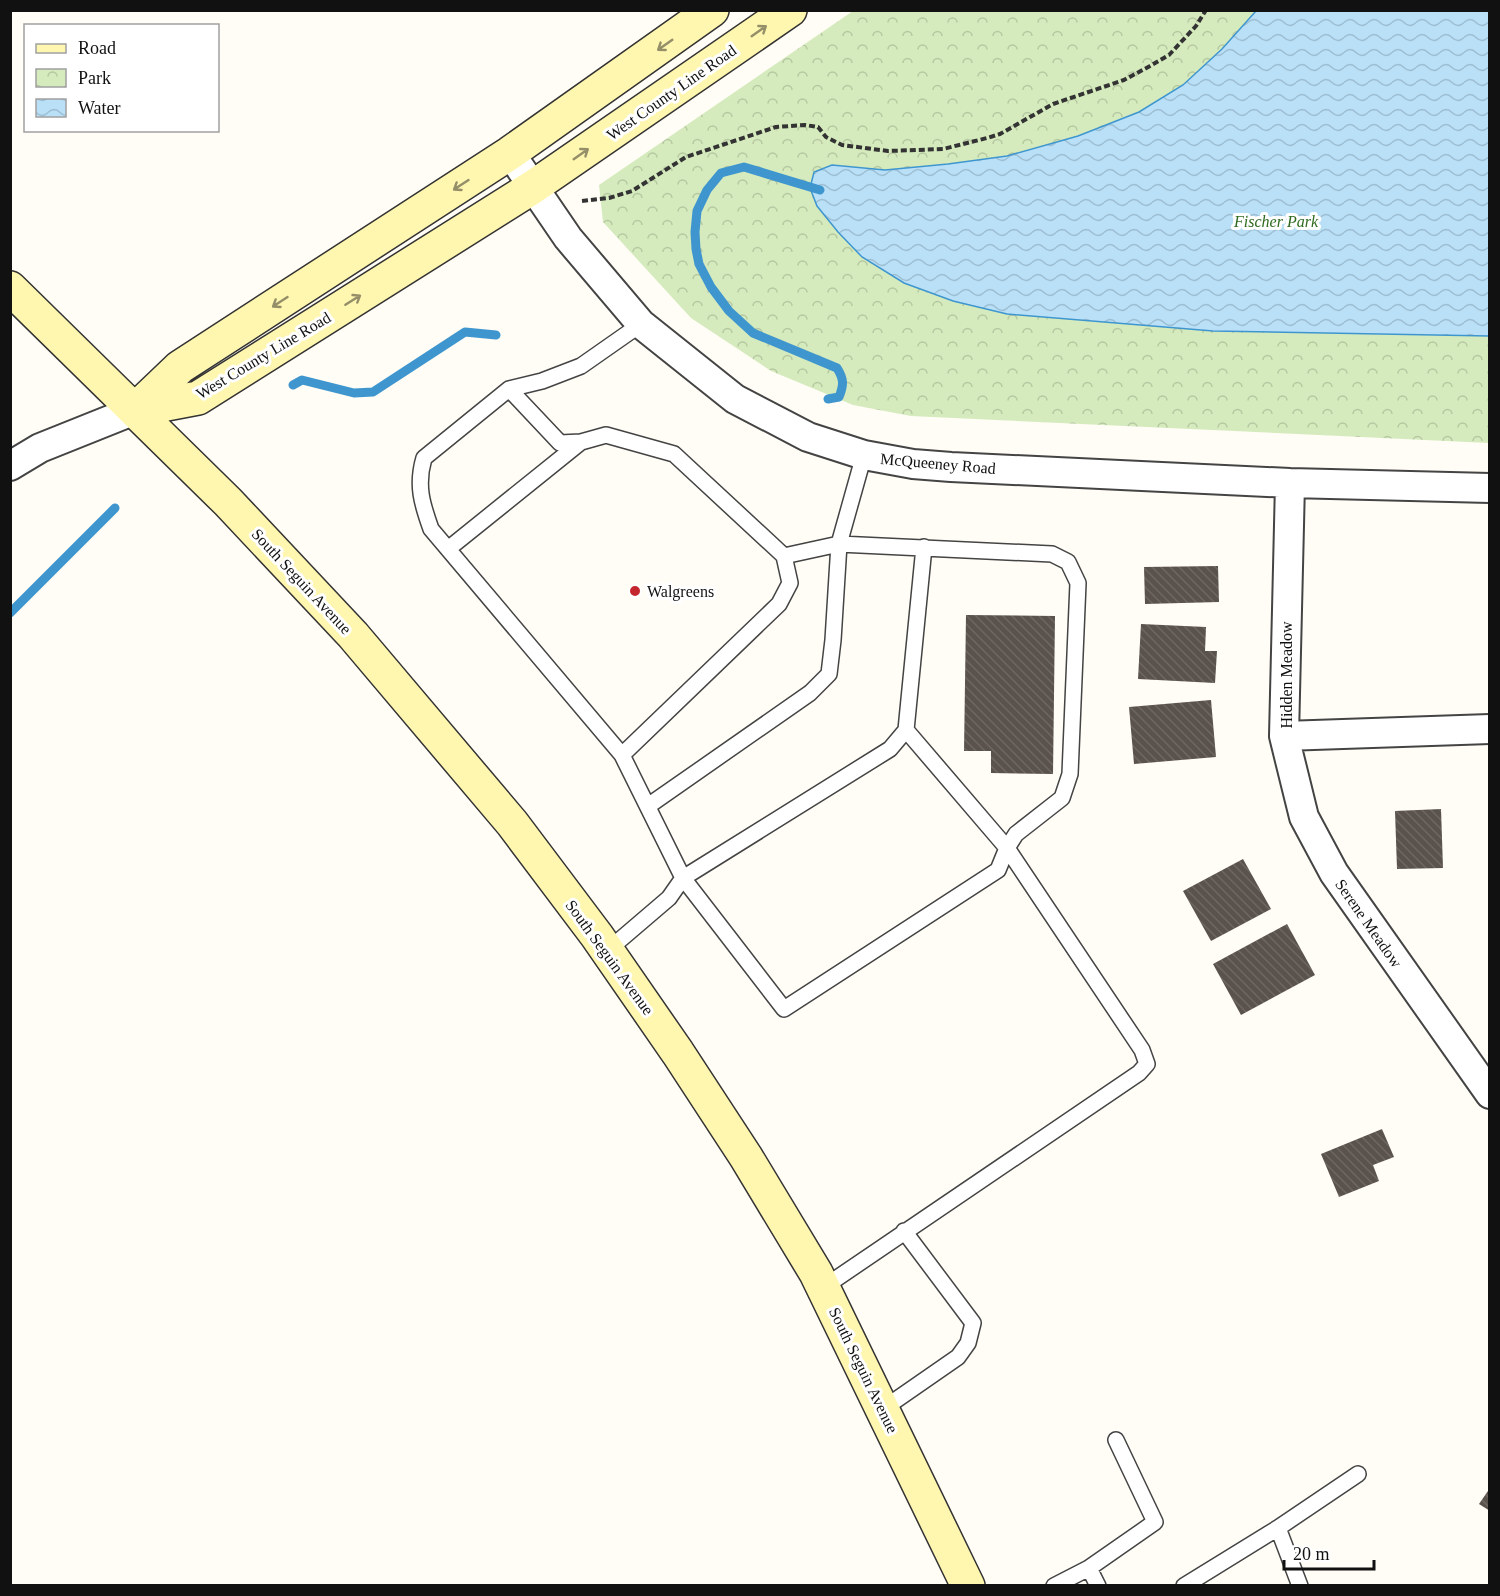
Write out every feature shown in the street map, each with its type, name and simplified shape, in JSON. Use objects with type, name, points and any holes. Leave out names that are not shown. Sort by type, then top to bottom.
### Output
[{"type":"main road","name":"West County Line Road","points":[[135,410],[180,366],[510,153],[712,10]]},
{"type":"main road","name":"West County Line Road","points":[[135,410],[198,398],[533,187],[790,10]]},
{"type":"main road","name":"South Seguin Avenue","points":[[10,288],[228,502],[360,644],[512,823],[607,951],[747,1157],[824,1287],[968,1586]]},
{"type":"street","name":"McQueeney Road","points":[[510,153],[568,238],[641,324],[735,399],[808,437],[864,455],[913,464],[1290,483],[1490,488]]},
{"type":"street","points":[[10,466],[40,448],[135,410]]},
{"type":"street","name":"Hidden Meadow","points":[[1290,483],[1284,736],[1490,729]]},
{"type":"street","name":"Serene Meadow","points":[[1284,736],[1304,817],[1334,873],[1490,1094]]},
{"type":"lane","points":[[641,324],[581,366],[542,381],[509,389],[424,458],[419,476],[424,509],[431,529],[622,754],[683,878],[784,1009],[998,870],[1016,834],[1062,798],[1070,774],[1078,583],[1068,562],[1052,554],[840,544],[784,556]]},
{"type":"lane","points":[[509,389],[560,443],[581,442],[606,435],[674,454],[784,556],[790,583],[779,604],[622,754]]},
{"type":"lane","points":[[448,549],[581,442]]},
{"type":"lane","points":[[648,806],[810,693],[828,674],[834,640],[840,544],[864,455]]},
{"type":"lane","points":[[607,951],[669,898],[683,878],[890,749],[906,730],[924,547]]},
{"type":"lane","points":[[824,1287],[1147,1064],[1142,1050],[1007,848],[906,730]]},
{"type":"lane","points":[[883,1409],[958,1357],[968,1343],[973,1323],[904,1231]]},
{"type":"lane","points":[[1054,1586],[1089,1568],[1155,1522],[1116,1440]]},
{"type":"lane","points":[[1184,1586],[1278,1528],[1358,1474]]},
{"type":"lane","points":[[1278,1528],[1300,1586]]},
{"type":"lane","points":[[1089,1568],[1098,1586]]},
{"type":"path","points":[[582,201],[609,198],[632,191],[687,157],[776,127],[811,126],[818,128],[826,137],[842,146],[888,151],[943,149],[993,136],[1053,104],[1124,81],[1169,55],[1196,26],[1206,10]]},
{"type":"green space","name":"Fischer Park","points":[[853,11],[1489,11],[1489,443],[911,416],[853,405],[771,371],[691,318],[603,222],[599,185]]},
{"type":"water","points":[[1256,11],[1489,11],[1489,336],[1213,331],[1007,314],[953,301],[904,283],[862,257],[817,206],[810,188],[814,172],[832,165],[885,170],[1007,156],[1078,136],[1139,112],[1183,85],[1222,49]]},
{"type":"building","points":[[1218,566],[1219,602],[1145,604],[1144,567]]},
{"type":"building","points":[[966,615],[1055,616],[1053,774],[991,773],[991,751],[964,751]]},
{"type":"building","points":[[1141,624],[1206,627],[1205,651],[1217,651],[1215,683],[1138,679]]},
{"type":"building","points":[[1211,700],[1216,757],[1134,764],[1129,707]]},
{"type":"building","points":[[1441,809],[1443,868],[1397,869],[1395,811]]},
{"type":"building","points":[[1243,859],[1271,909],[1211,941],[1183,891]]},
{"type":"building","points":[[1287,924],[1315,975],[1241,1015],[1213,964]]},
{"type":"building","points":[[1382,1129],[1394,1157],[1373,1165],[1379,1181],[1339,1197],[1321,1154]]},
{"type":"building","points":[[1490,1488],[1490,1511],[1479,1504]]},
{"type":"waterway","points":[[820,190],[744,167],[721,173],[707,190],[697,211],[695,232],[699,264],[711,287],[729,311],[753,333],[837,368],[842,379],[842,389],[839,397],[828,399]]},
{"type":"waterway","points":[[293,385],[302,380],[354,393],[373,392],[465,332],[496,335]]},
{"type":"waterway","points":[[10,613],[115,508]]},
{"type":"place","name":"Walgreens","points":[[635,591]]}]
